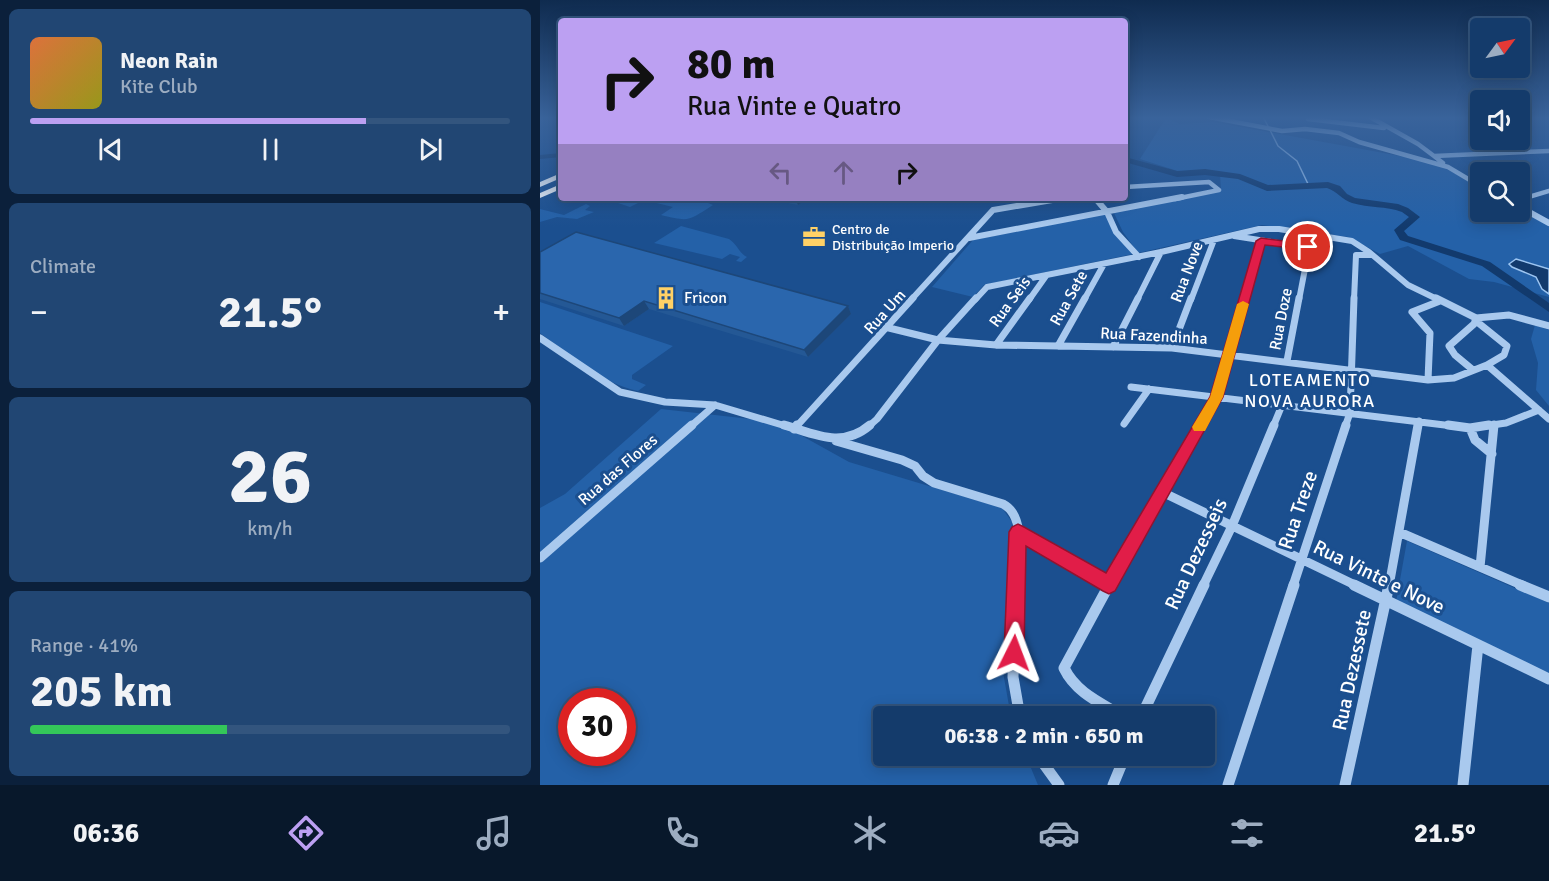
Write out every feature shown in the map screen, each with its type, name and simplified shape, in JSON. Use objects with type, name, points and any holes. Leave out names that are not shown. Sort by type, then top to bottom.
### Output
[{"type":"highway","points":[[540,181],[558,175]]},
{"type":"highway","points":[[540,185],[558,176]]},
{"type":"highway","points":[[540,196],[558,187]]},
{"type":"street","points":[[1400,154],[1448,167]]},
{"type":"street","points":[[1432,154],[1470,180]]},
{"type":"street","points":[[1434,156],[1488,154]]},
{"type":"street","points":[[969,238],[1219,190],[1209,182],[1128,187]]},
{"type":"street","points":[[1530,196],[1549,191]]},
{"type":"street","name":"Rua Um","points":[[794,429],[889,328],[993,210],[1047,201]]},
{"type":"street","points":[[1098,201],[1107,212],[1116,232],[1139,257]]},
{"type":"street","points":[[1530,213],[1549,223]]},
{"type":"street","points":[[834,440],[863,431],[877,419],[938,340],[987,287],[1269,228],[1341,238],[1360,246],[1408,285],[1476,319],[1507,346],[1504,355],[1486,365],[1549,419]]},
{"type":"street","points":[[1106,706],[1076,687],[1067,678],[1064,668],[1073,648],[1216,397],[1261,241],[1230,236]]},
{"type":"street","name":"Rua Nove","points":[[1172,348],[1214,240]]},
{"type":"street","name":"Rua Doze","points":[[1261,241],[1309,248],[1287,361]]},
{"type":"street","points":[[1113,347],[1161,252]]},
{"type":"street","name":"Rua Treze","points":[[1228,785],[1350,413],[1356,255],[1372,255]]},
{"type":"street","name":"Rua Sete","points":[[1058,346],[1104,264]]},
{"type":"street","name":"Rua Seis","points":[[996,345],[1046,276]]},
{"type":"street","points":[[1428,380],[1430,333],[1412,312],[1430,303],[1441,301]]},
{"type":"street","points":[[1473,370],[1455,356],[1449,346],[1476,319],[1509,315],[1549,326]]},
{"type":"street","name":"Rua Fazendinha","points":[[889,328],[938,340],[996,345],[1172,348],[1229,353],[1428,380],[1454,378],[1486,365]]},
{"type":"street","points":[[540,338],[620,392],[665,402],[715,405],[902,460],[915,466],[926,479],[934,483],[1003,504],[1013,510],[1016,514],[1018,532],[1013,677],[1018,706]]},
{"type":"street","points":[[1131,387],[1470,428],[1520,418],[1539,410]]},
{"type":"street","points":[[1124,424],[1149,389]]},
{"type":"street","name":"Rua das Flores","points":[[540,558],[715,405]]},
{"type":"street","name":"Rua Dezesseis","points":[[1146,706],[1232,526],[1282,405]]},
{"type":"street","name":"Rua Dezessete","points":[[1345,785],[1386,600],[1419,421]]},
{"type":"street","points":[[1480,567],[1494,424]]},
{"type":"street","points":[[1470,428],[1471,435],[1479,445],[1492,454]]},
{"type":"street","name":"Rua Vinte e Nove","points":[[1162,492],[1549,679]]},
{"type":"street","points":[[1018,532],[1109,585]]},
{"type":"street","points":[[1399,532],[1549,597]]},
{"type":"street","points":[[1463,785],[1478,645]]},
{"type":"street","points":[[1043,766],[1059,785]]},
{"type":"street","points":[[1113,785],[1121,766]]},
{"type":"shaded area","points":[[1143,154],[1387,154],[1443,167],[1470,182],[1470,222],[1530,222],[1530,214],[1549,224],[1549,297],[1494,282],[1469,279],[1408,246],[1380,254],[1348,237],[1262,225],[1138,253],[1123,232],[1113,211],[1221,191],[1220,174],[1184,173],[1140,159]]},
{"type":"shaded area","points":[[612,201],[642,201],[630,207]]},
{"type":"shaded area","points":[[648,201],[699,203],[703,201],[713,205],[688,219],[661,215],[673,207]]},
{"type":"shaded area","points":[[586,204],[590,206],[585,210],[594,212],[577,219],[557,217],[540,222],[540,209],[564,215]]},
{"type":"shaded area","points":[[1105,214],[1133,254],[984,285],[973,297],[932,287],[973,240]]},
{"type":"shaded area","points":[[681,226],[729,239],[747,257],[741,262],[736,261],[740,257],[730,254],[722,259],[654,243]]},
{"type":"shaded area","points":[[1516,259],[1549,269],[1549,294],[1542,289],[1536,277],[1509,264]]},
{"type":"shaded area","points":[[540,302],[673,346],[632,375],[632,379],[646,385],[638,391],[624,387],[598,375],[540,333]]},
{"type":"shaded area","points":[[1535,325],[1549,330],[1549,406],[1536,390],[1538,363],[1531,339]]},
{"type":"shaded area","points":[[661,409],[777,422],[849,462],[1002,508],[1012,522],[1003,672],[1009,706],[873,706],[873,766],[1030,766],[1038,785],[540,785],[540,508],[565,494]]},
{"type":"shaded area","points":[[1407,541],[1549,603],[1549,675],[1396,602]]},
{"type":"building","name":"Fricon","points":[[576,232],[848,306],[804,350],[644,301],[619,318],[540,293],[540,252]]},
{"type":"waterway","points":[[1288,154],[1297,161],[1309,186]]},
{"type":"waterway","points":[[540,157],[558,155]]},
{"type":"waterway","points":[[1128,160],[1177,174],[1205,172],[1240,177],[1267,188],[1328,185],[1337,188],[1344,196],[1352,200],[1395,206],[1415,217],[1399,230],[1404,238],[1486,264],[1549,308]]},
{"type":"slow traffic","points":[[1200,427],[1216,397],[1243,304]]},
{"type":"place","name":"Centro de Distribuição Imperio","points":[[814,237]]},
{"type":"place","name":"Fricon","points":[[666,298]]},
{"type":"district","name":"LOTEAMENTO NOVA AURORA","points":[[1310,390]]},
{"type":"route","points":[[1014,653],[1018,532],[1109,585],[1216,397],[1261,241],[1308,247]]}]
